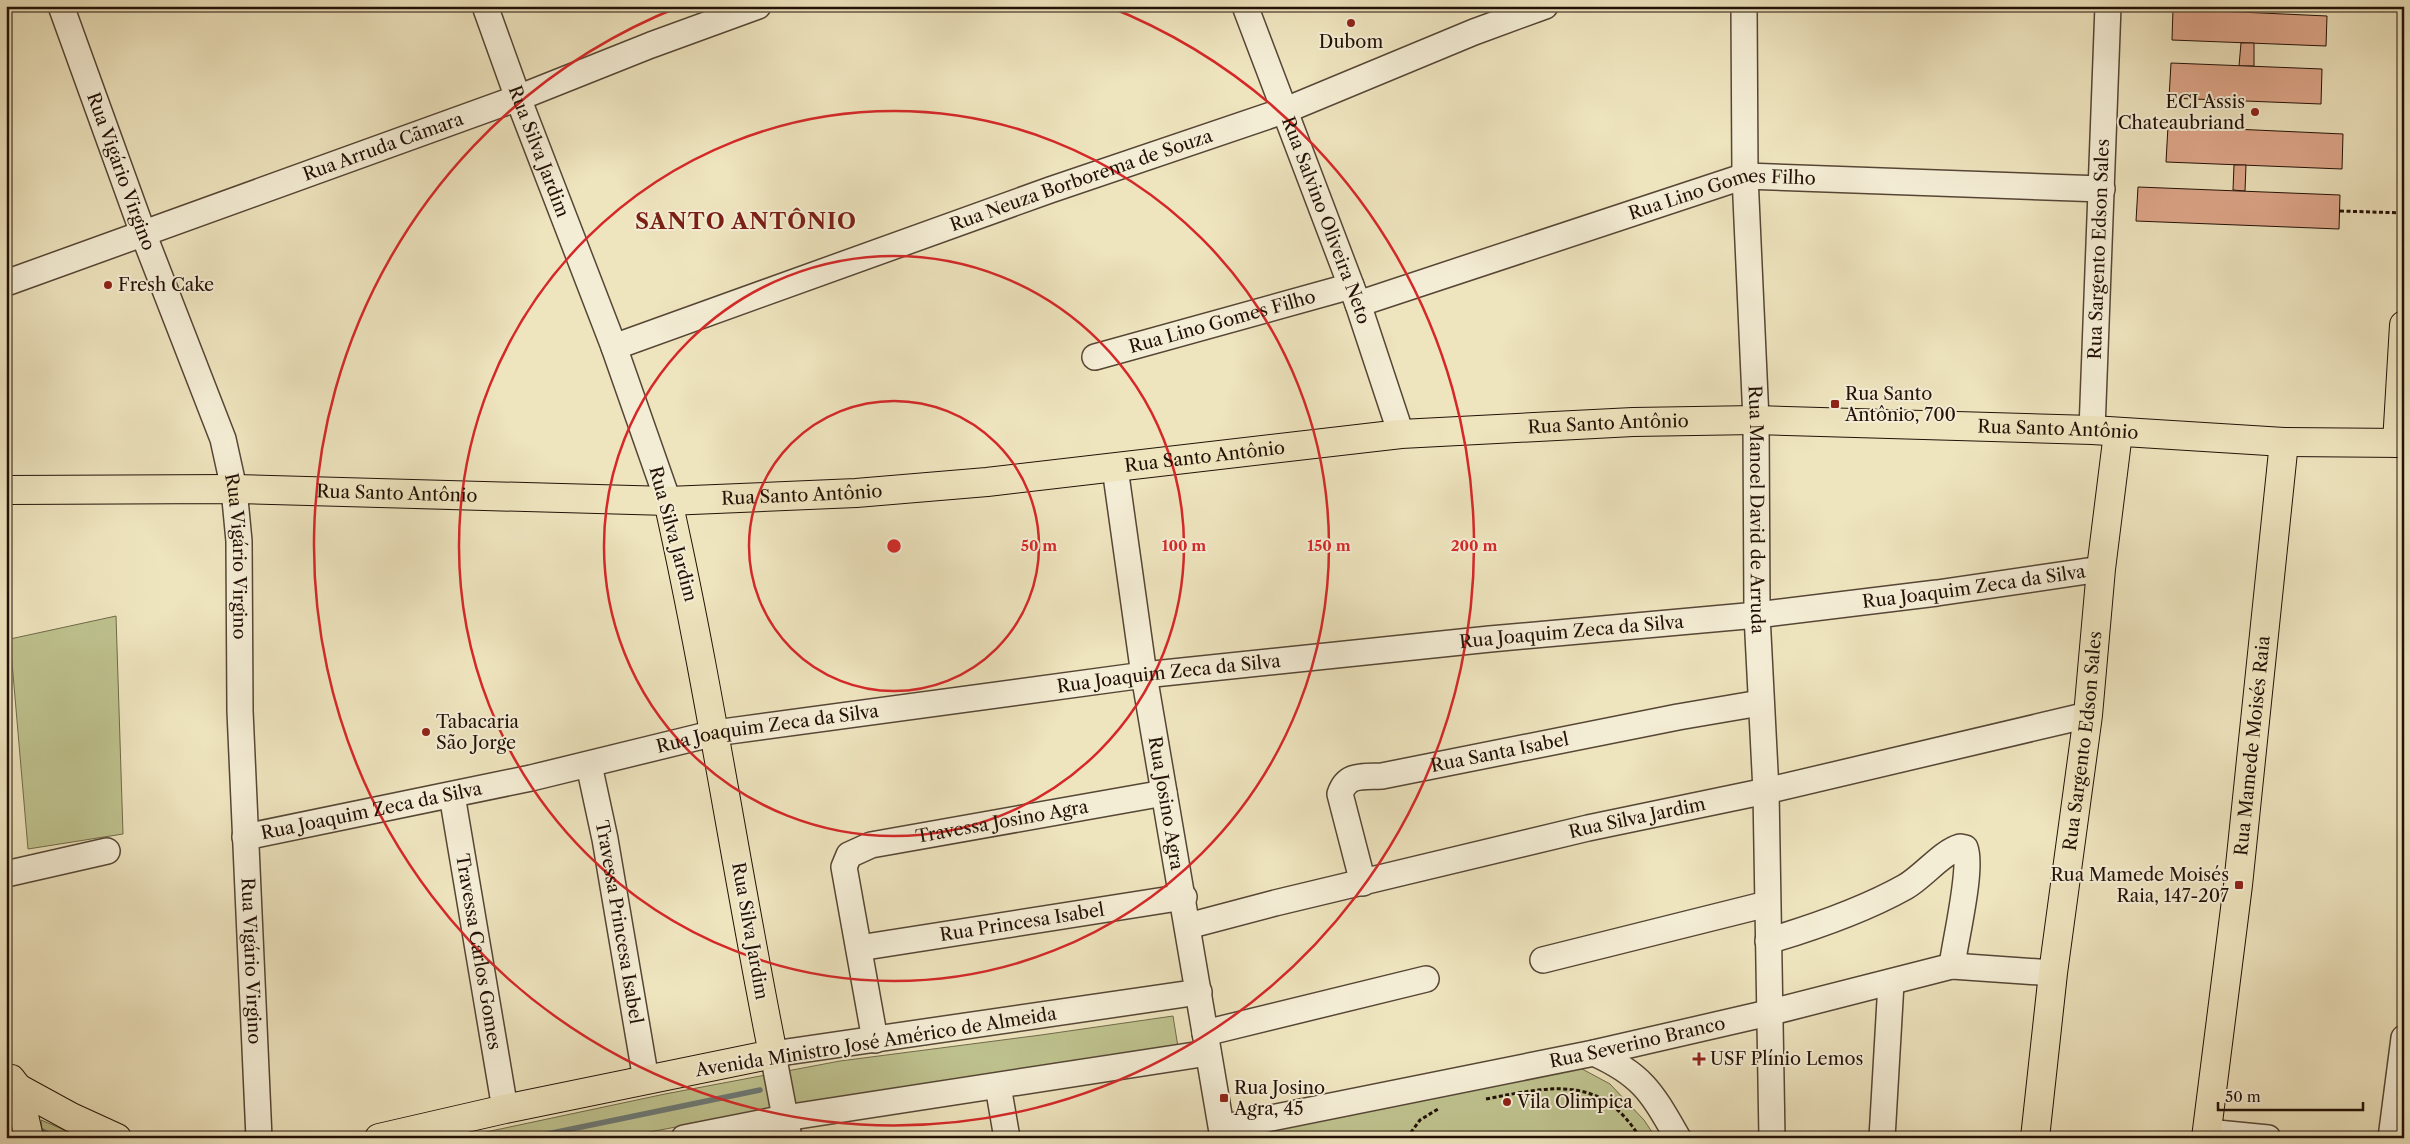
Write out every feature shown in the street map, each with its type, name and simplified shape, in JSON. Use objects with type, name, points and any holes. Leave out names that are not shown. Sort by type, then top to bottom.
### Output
[{"type":"main road","points":[[2401,443],[2404,325]]},
{"type":"main road","name":"Rua Santo Antônio","points":[[6,490],[234,489],[668,501],[856,493],[987,482],[1401,434],[1633,422],[1756,420],[2092,430],[2284,442],[2401,443]]},
{"type":"main road","name":"Rua Sargento Edson Sales","points":[[2036,1138],[2053,973],[2088,715],[2101,569],[2118,433]]},
{"type":"main road","name":"Rua Mamede Moisés Raia","points":[[2206,1135],[2238,885],[2284,442]]},
{"type":"main road","name":"Rua Silva Jardim","points":[[668,501],[692,606],[753,956],[774,1058]]},
{"type":"main road","name":"Avenida Ministro José Américo de Almeida","points":[[379,1138],[505,1109],[646,1080],[774,1058]]},
{"type":"main road","points":[[12,1081],[29,1138]]},
{"type":"main road","points":[[12,1081],[71,1117],[118,1138]]},
{"type":"street","name":"Rua Vigário Virgino","points":[[61,6],[143,233],[223,439],[234,489],[239,541],[240,711],[258,1138]]},
{"type":"street","name":"Rua Silva Jardim","points":[[485,6],[518,98],[614,347],[668,501]]},
{"type":"street","name":"Rua Arruda Cãmara","points":[[6,283],[518,98],[651,45],[758,6]]},
{"type":"street","name":"Rua Salvino Oliveira Neto","points":[[1245,6],[1286,110],[1354,294],[1401,434]]},
{"type":"street","name":"Rua Neuza Borborema de Souza","points":[[614,347],[1041,193],[1286,110],[1474,32],[1545,6]]},
{"type":"street","name":"Rua Manoel David de Arruda","points":[[1744,6],[1745,176],[1756,420],[1757,615],[1766,791],[1768,1013],[1772,1138]]},
{"type":"street","name":"Rua Sargento Edson Sales","points":[[2092,430],[2108,6]]},
{"type":"street","name":"Rua Lino Gomes Filho","points":[[1095,358],[1354,294],[1745,176],[2102,189]]},
{"type":"street","name":"Rua Josino Agra","points":[[1115,468],[1144,675],[1184,897],[1206,1043],[1223,1133]]},
{"type":"street","name":"Rua Joaquim Zeca da Silva","points":[[245,837],[589,765],[715,733],[1144,675],[1490,639],[1757,615],[1937,593],[2101,569]]},
{"type":"street","name":"Rua Santa Isabel","points":[[1363,883],[1340,794],[1344,784],[1351,779],[1401,772],[1678,717],[1760,703]]},
{"type":"street","name":"Rua Silva Jardim","points":[[1188,926],[1275,903],[1588,828],[1766,791],[2088,715]]},
{"type":"street","name":"Travessa Princesa Isabel","points":[[589,765],[605,839],[646,1080]]},
{"type":"street","name":"Travessa Josino Agra","points":[[859,948],[844,867],[845,861],[855,851],[871,845],[1164,793]]},
{"type":"street","name":"Travessa Carlos Gomes","points":[[452,795],[505,1109]]},
{"type":"street","points":[[1768,941],[1806,930],[1881,900],[1918,879],[1950,851],[1960,847],[1965,848],[1967,856],[1965,886],[1952,966]]},
{"type":"street","points":[[6,874],[107,851]]},
{"type":"street","name":"Rua Princesa Isabel","points":[[859,948],[1184,897]]},
{"type":"street","points":[[1543,960],[1767,904]]},
{"type":"street","points":[[859,948],[875,1040]]},
{"type":"street","name":"Rua Severino Branco","points":[[1223,1133],[1594,1053],[1768,1013],[1952,966],[2053,973]]},
{"type":"street","points":[[684,1138],[998,1086],[1206,1043],[1426,979]]},
{"type":"street","points":[[1882,1138],[1891,983]]},
{"type":"street","name":"Avenida Ministro José Américo de Almeida","points":[[774,1058],[875,1040],[1199,992]]},
{"type":"street","points":[[2391,1138],[2404,1038]]},
{"type":"street","points":[[1594,1053],[1614,1062],[1633,1074],[1656,1100],[1678,1138]]},
{"type":"street","points":[[774,1058],[786,1121]]},
{"type":"street","points":[[998,1086],[1008,1138]]},
{"type":"street","points":[[2206,1135],[2268,1138]]},
{"type":"path","points":[[2340,211],[2404,214]]},
{"type":"path","points":[[1482,1100],[1535,1090],[1566,1088],[1598,1098],[1617,1108],[1628,1119],[1640,1138]]},
{"type":"path","points":[[1407,1138],[1420,1120],[1437,1109],[1446,1107]]},
{"type":"green space","points":[[116,616],[123,834],[28,849],[10,639]]},
{"type":"green space","points":[[1173,1016],[1178,1047],[800,1103],[619,1138],[458,1138],[665,1094],[840,1061]]},
{"type":"green space","name":"Vila Olimpica","points":[[1573,1064],[1610,1084],[1644,1120],[1656,1138],[1227,1138]]},
{"type":"green space","points":[[41,1120],[83,1138],[43,1138]]},
{"type":"building","points":[[2173,9],[2327,16],[2326,46],[2172,40]]},
{"type":"building","points":[[2241,43],[2254,43],[2254,66],[2239,66]]},
{"type":"building","points":[[2171,63],[2322,69],[2321,104],[2169,98]]},
{"type":"building","points":[[2168,126],[2343,134],[2342,169],[2166,162]]},
{"type":"building","points":[[2234,165],[2246,165],[2245,191],[2233,190]]},
{"type":"building","points":[[2138,187],[2340,195],[2339,229],[2136,221]]},
{"type":"waterway","points":[[528,1138],[760,1090]]},
{"type":"waterway","points":[[36,1128],[56,1138]]},
{"type":"place","name":"Dubom","points":[[1351,23]]},
{"type":"place","name":"ECI Assis Chateaubriand","points":[[2255,112]]},
{"type":"place","name":"Fresh Cake","points":[[108,285]]},
{"type":"place","name":"Rua Santo Antônio, 700","points":[[1835,404]]},
{"type":"place","name":"Tabacaria São Jorge","points":[[426,732]]},
{"type":"place","name":"Rua Mamede Moisés Raia, 147-207","points":[[2239,885]]},
{"type":"place","name":"USF Plínio Lemos","points":[[1699,1059]]},
{"type":"place","name":"Rua Josino Agra, 45","points":[[1224,1098]]},
{"type":"place","name":"Vila Olimpica","points":[[1507,1102]]},
{"type":"district","name":"SANTO ANTÔNIO","points":[[746,221]]}]
